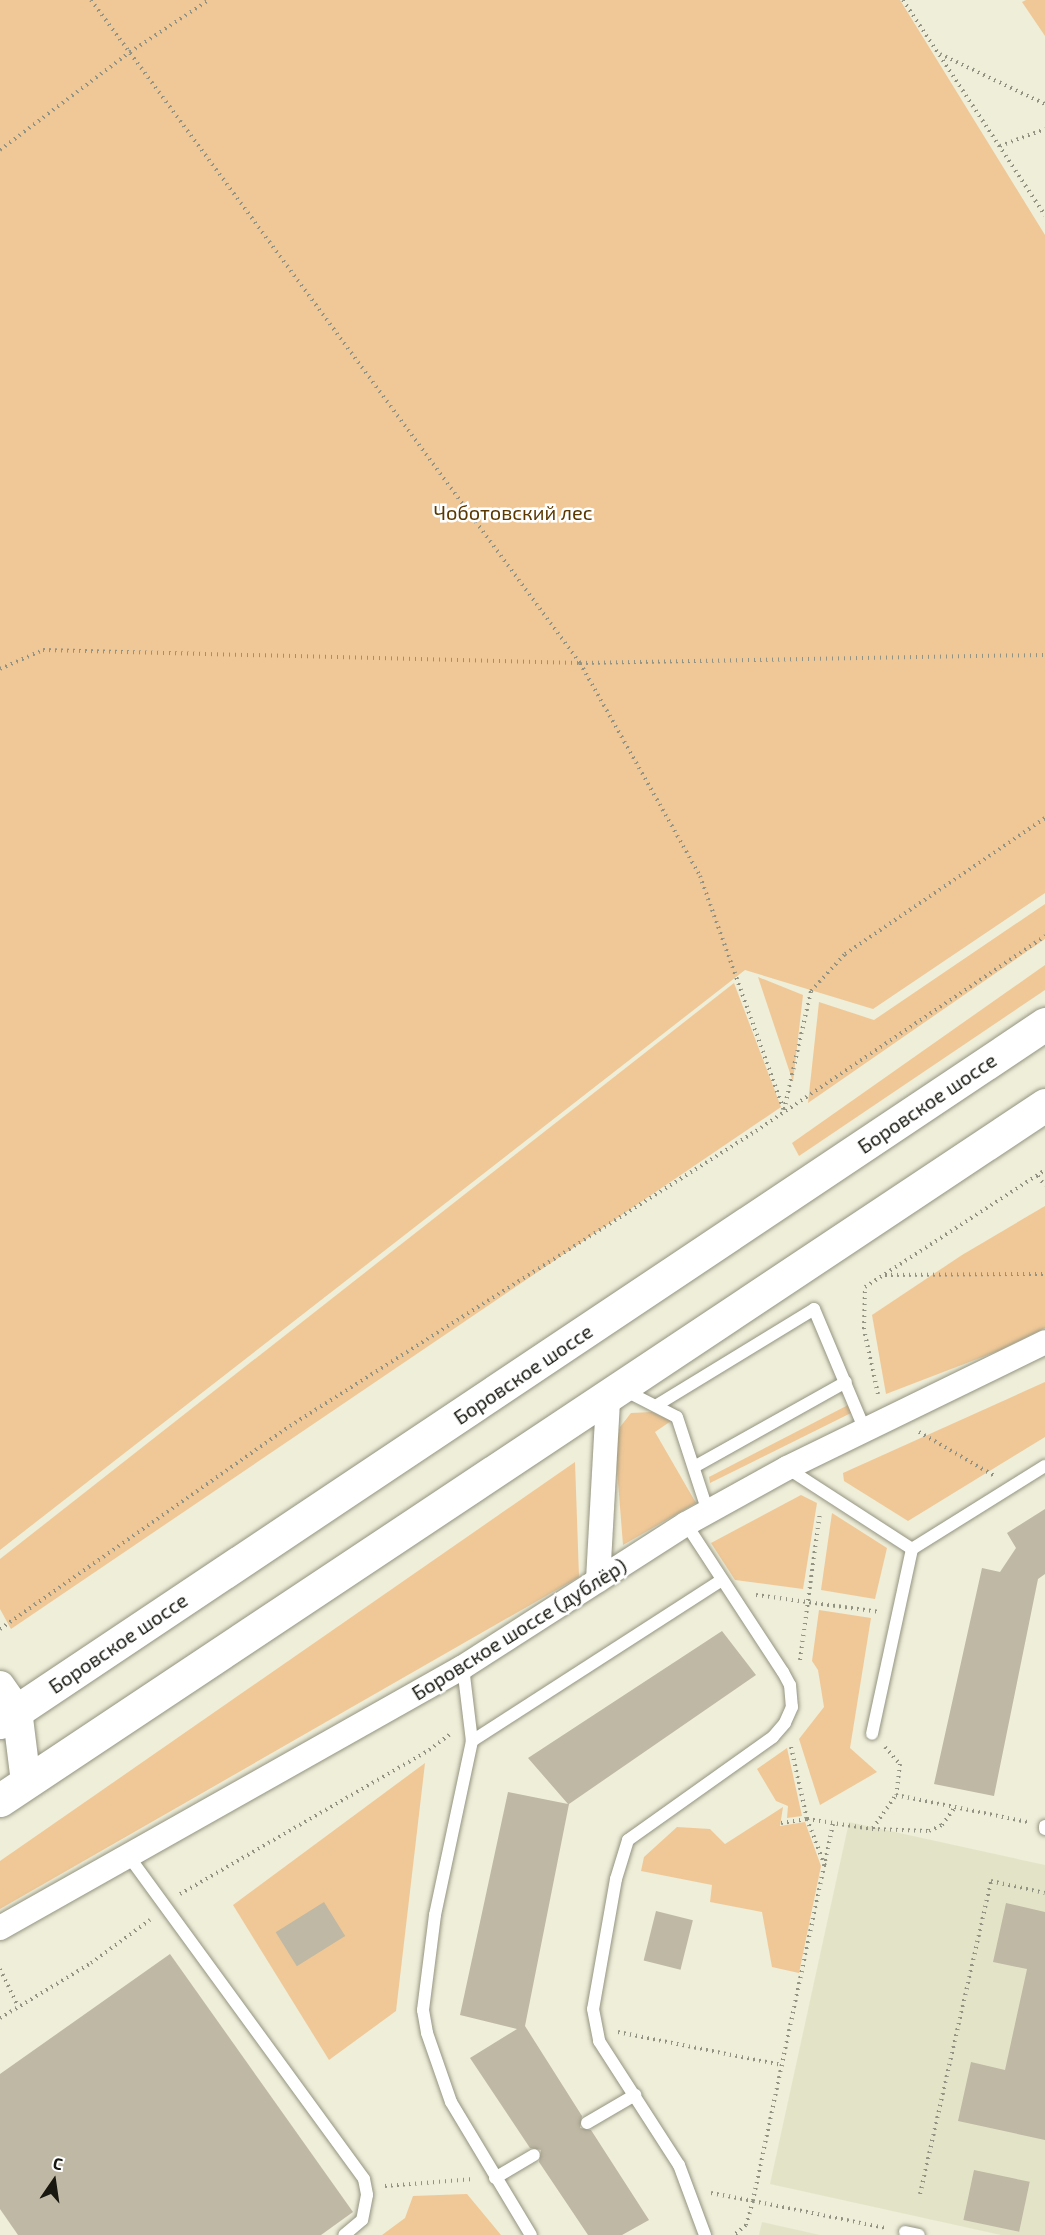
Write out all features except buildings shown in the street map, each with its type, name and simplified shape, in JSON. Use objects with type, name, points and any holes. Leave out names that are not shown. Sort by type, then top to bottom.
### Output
[{"type":"main road","name":"Боровское шоссе","points":[[6,1706],[1045,1024]]},
{"type":"main road","points":[[13,1791],[615,1394],[1045,1105]]},
{"type":"street","name":"Боровское шоссе (дублёр)","points":[[0,1928],[130,1858],[463,1667],[686,1524],[879,1420],[1045,1342]]},
{"type":"street","points":[[598,1580],[615,1394]]},
{"type":"street","points":[[6,1706],[13,1791]]},
{"type":"lane","points":[[657,1406],[814,1309],[846,1382],[879,1420]]},
{"type":"lane","points":[[694,1467],[846,1382]]},
{"type":"lane","points":[[615,1394],[657,1406],[676,1417],[708,1512]]},
{"type":"lane","points":[[872,1734],[912,1549],[1045,1466]]},
{"type":"lane","points":[[787,1468],[912,1549]]},
{"type":"lane","points":[[686,1524],[790,1685],[792,1707],[785,1723],[773,1737],[628,1840],[621,1854],[593,2009],[594,2027],[690,2188],[705,2235]]},
{"type":"lane","points":[[472,1741],[722,1580]]},
{"type":"lane","points":[[463,1667],[472,1717],[472,1741],[435,1915],[423,2010],[427,2033],[451,2102],[531,2235]]},
{"type":"lane","points":[[130,1858],[367,2187],[362,2220],[344,2235]]},
{"type":"lane","points":[[587,2123],[635,2095]]},
{"type":"lane","points":[[495,2178],[534,2155]]},
{"type":"lane","points":[[905,2232],[919,2235]]},
{"type":"path","points":[[91,0],[580,663],[700,876],[784,1111]]},
{"type":"path","points":[[0,150],[130,52],[209,0]]},
{"type":"path","points":[[903,0],[1045,215]]},
{"type":"path","points":[[938,53],[1045,104]]},
{"type":"path","points":[[999,147],[1045,129]]},
{"type":"path","points":[[0,669],[43,650],[580,663],[1045,655]]},
{"type":"path","points":[[784,1111],[811,991],[845,954],[1045,818]]},
{"type":"path","points":[[0,1629],[318,1408],[784,1111],[1045,936]]},
{"type":"path","points":[[1012,1486],[879,1420],[863,1312],[865,1287],[1045,1170]]},
{"type":"path","points":[[1038,1176],[1045,1186]]},
{"type":"path","points":[[884,1275],[1045,1274]]},
{"type":"path","points":[[790,1685],[800,1665],[823,1491]]},
{"type":"path","points":[[729,1591],[898,1615]]},
{"type":"path","points":[[0,2018],[91,1963],[212,1873],[429,1750],[472,1717]]},
{"type":"path","points":[[785,1723],[807,1819],[825,1867]]},
{"type":"path","points":[[872,1734],[900,1764],[896,1796],[872,1829]]},
{"type":"path","points":[[896,1796],[1023,1820],[1045,1828]]},
{"type":"path","points":[[781,1823],[807,1819],[872,1829],[928,1831],[942,1825],[955,1807]]},
{"type":"path","points":[[734,2235],[746,2225],[753,2201],[833,1824]]},
{"type":"path","points":[[920,2194],[956,2024],[992,1881],[1045,1893]]},
{"type":"path","points":[[0,1969],[18,2006]]},
{"type":"path","points":[[594,2027],[782,2065]]},
{"type":"path","points":[[367,2187],[495,2178]]},
{"type":"path","points":[[690,2188],[905,2232]]},
{"type":"shaded area","points":[[849,1822],[1045,1865],[1045,2235],[1001,2235],[770,2184]]},
{"type":"shaded area","points":[[762,2222],[820,2235],[759,2235]]},
{"type":"green space","name":"Чоботовский лес","points":[[0,0],[900,0],[1045,235],[1045,893],[873,1009],[745,970],[0,1550]]},
{"type":"green space","points":[[1045,0],[1045,36],[1022,2]]},
{"type":"green space","points":[[1045,904],[1045,939],[808,1103],[819,1002],[874,1020]]},
{"type":"green space","points":[[1045,965],[1045,990],[799,1156],[792,1143]]},
{"type":"green space","points":[[758,977],[803,995],[793,1082]]},
{"type":"green space","points":[[734,983],[781,1107],[11,1629],[0,1609],[0,1559]]},
{"type":"green space","points":[[1045,1206],[1045,1328],[998,1351],[886,1394],[872,1315],[962,1255]]},
{"type":"green space","points":[[1045,1382],[1045,1437],[908,1521],[844,1481],[843,1473]]},
{"type":"green space","points":[[852,1403],[853,1412],[710,1483],[709,1477]]},
{"type":"green space","points":[[652,1412],[671,1421],[655,1432],[696,1503],[623,1545],[615,1443],[620,1427],[631,1413]]},
{"type":"green space","points":[[575,1462],[579,1577],[0,1909],[0,1861]]},
{"type":"green space","points":[[801,1495],[817,1503],[803,1589],[735,1580],[711,1543]]},
{"type":"green space","points":[[832,1513],[887,1548],[875,1599],[821,1590]]},
{"type":"green space","points":[[819,1610],[871,1618],[850,1748],[877,1772],[820,1805],[799,1739],[824,1707],[818,1670],[812,1661]]},
{"type":"green space","points":[[787,1748],[802,1816],[787,1818],[788,1806],[776,1801],[757,1769]]},
{"type":"green space","points":[[425,1763],[396,2011],[329,2060],[233,1905]]},
{"type":"green space","points":[[783,1807],[780,1826],[805,1822],[821,1866],[799,1973],[772,1967],[762,1912],[710,1902],[712,1885],[641,1871],[644,1857],[677,1827],[710,1829],[725,1844]]},
{"type":"green space","points":[[467,2194],[501,2235],[382,2235],[405,2218],[413,2196]]}]
